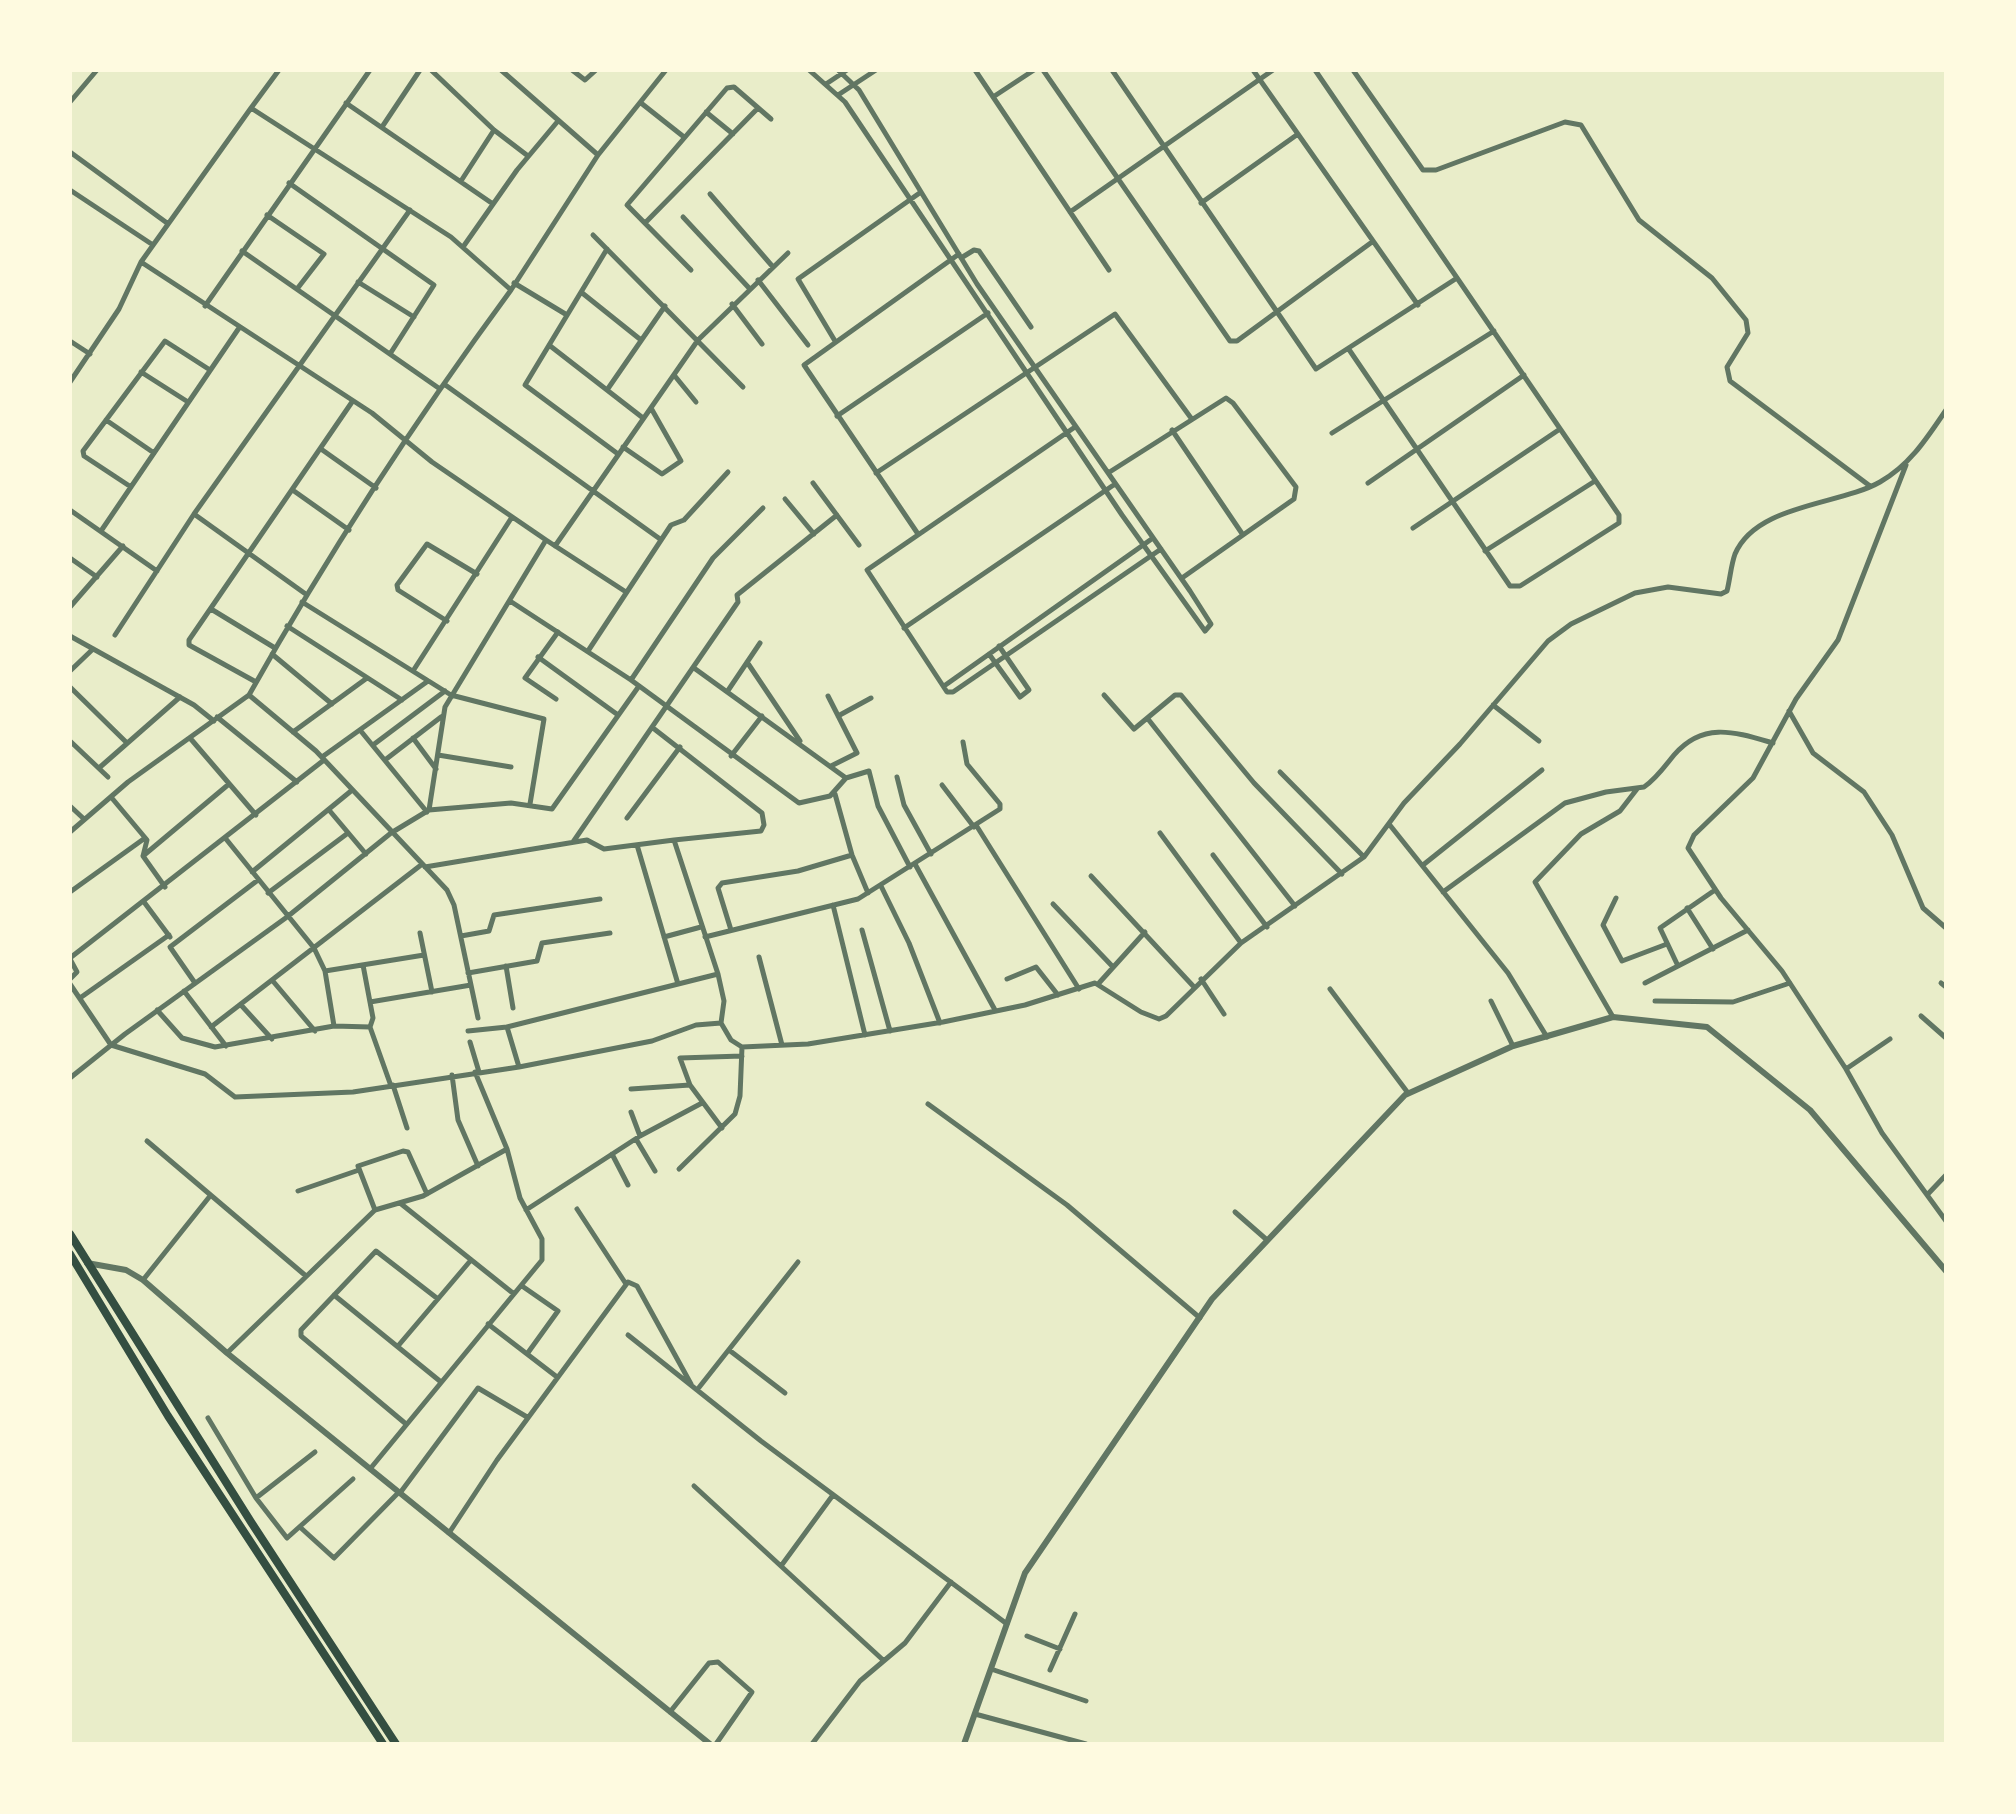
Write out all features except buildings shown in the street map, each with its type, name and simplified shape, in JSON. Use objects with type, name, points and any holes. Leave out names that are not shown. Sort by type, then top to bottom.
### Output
[{"type":"main road","points":[[70,1234],[396,1744]]},
{"type":"main road","points":[[70,1254],[168,1416],[383,1744]]},
{"type":"street","points":[[70,102],[97,70]]},
{"type":"street","points":[[70,382],[119,309],[141,262],[167,223],[279,70]]},
{"type":"street","points":[[205,306],[370,70]]},
{"type":"street","points":[[382,127],[420,70]]},
{"type":"street","points":[[431,70],[494,130],[528,156]]},
{"type":"street","points":[[501,70],[598,155]]},
{"type":"street","points":[[572,70],[585,80],[596,70]]},
{"type":"street","points":[[70,832],[111,797],[249,695],[287,626],[404,439],[513,286],[598,155],[666,70]]},
{"type":"street","points":[[809,70],[838,95],[1143,546],[1205,631],[1211,624],[995,309],[853,85],[842,71],[826,84]]},
{"type":"street","points":[[838,95],[876,70]]},
{"type":"street","points":[[975,70],[1109,270]]},
{"type":"street","points":[[993,97],[1034,70]]},
{"type":"street","points":[[1043,70],[1230,341],[1237,341],[1276,314],[1372,242]]},
{"type":"street","points":[[1112,70],[1316,369],[1350,351],[1457,278]]},
{"type":"street","points":[[1253,70],[1418,305]]},
{"type":"street","points":[[1070,212],[1166,148],[1273,70]]},
{"type":"street","points":[[1315,70],[1619,515],[1616,526],[1515,588],[1506,583],[1350,351]]},
{"type":"street","points":[[1353,70],[1423,170],[1436,170],[1565,122],[1581,125],[1639,220],[1699,266],[1746,320],[1748,333],[1727,367],[1730,381],[1870,486]]},
{"type":"street","points":[[691,270],[627,205],[730,87],[771,119]]},
{"type":"street","points":[[346,103],[493,204]]},
{"type":"street","points":[[641,103],[684,137]]},
{"type":"street","points":[[251,108],[410,210],[513,286],[567,315]]},
{"type":"street","points":[[645,223],[758,108]]},
{"type":"street","points":[[706,112],[733,134]]},
{"type":"street","points":[[463,247],[528,156],[558,121]]},
{"type":"street","points":[[461,181],[494,130]]},
{"type":"street","points":[[1201,203],[1298,134]]},
{"type":"street","points":[[70,152],[167,223]]},
{"type":"street","points":[[289,183],[434,285],[390,354]]},
{"type":"street","points":[[70,190],[153,245]]},
{"type":"street","points":[[835,341],[798,279],[921,192]]},
{"type":"street","points":[[710,194],[773,267]]},
{"type":"street","points":[[115,635],[194,514],[410,210]]},
{"type":"street","points":[[267,215],[324,254],[297,289]]},
{"type":"street","points":[[683,217],[749,288]]},
{"type":"street","points":[[593,235],[743,387]]},
{"type":"street","points":[[607,249],[525,381],[526,388],[618,454]]},
{"type":"street","points":[[918,534],[804,365],[950,259],[974,250],[979,251],[1031,327]]},
{"type":"street","points":[[242,251],[660,539]]},
{"type":"street","points":[[555,546],[698,340],[788,253]]},
{"type":"street","points":[[141,262],[352,402],[512,517],[626,592]]},
{"type":"street","points":[[758,280],[808,345]]},
{"type":"street","points":[[358,282],[414,317]]},
{"type":"street","points":[[581,292],[641,340]]},
{"type":"street","points":[[732,304],[762,344]]},
{"type":"street","points":[[607,390],[665,306]]},
{"type":"street","points":[[837,416],[995,309]]},
{"type":"street","points":[[876,473],[1115,314],[1191,418]]},
{"type":"street","points":[[101,531],[239,328]]},
{"type":"street","points":[[1332,433],[1494,331]]},
{"type":"street","points":[[70,341],[90,354]]},
{"type":"street","points":[[131,487],[83,454],[165,341],[210,370]]},
{"type":"street","points":[[549,345],[643,418]]},
{"type":"street","points":[[141,372],[188,402]]},
{"type":"street","points":[[674,375],[696,402]]},
{"type":"street","points":[[1368,483],[1524,375]]},
{"type":"street","points":[[1108,473],[1226,398],[1233,403],[1296,487],[1294,499],[1181,578]]},
{"type":"street","points":[[256,682],[189,645],[352,402]]},
{"type":"street","points":[[623,447],[662,474],[681,461],[651,408]]},
{"type":"street","points":[[1099,983],[1141,1012],[1159,1019],[1241,943],[1364,857],[1548,641],[1571,624],[1635,593],[1668,587],[1721,594],[1727,591],[1735,554],[1746,537],[1792,510],[1870,486],[1897,471],[1946,410]]},
{"type":"street","points":[[106,420],[154,453]]},
{"type":"street","points":[[1075,427],[867,570],[947,692],[953,692],[1161,549]]},
{"type":"street","points":[[1413,528],[1560,429]]},
{"type":"street","points":[[1172,430],[1243,535]]},
{"type":"street","points":[[321,449],[376,488]]},
{"type":"street","points":[[1907,461],[1847,623],[1789,711],[1753,778],[1689,841],[1690,856],[1790,983],[1846,1069],[1882,1133],[1946,1221]]},
{"type":"street","points":[[588,651],[660,539],[671,525],[684,520],[728,472]]},
{"type":"street","points":[[1485,551],[1595,480]]},
{"type":"street","points":[[813,483],[859,545]]},
{"type":"street","points":[[904,628],[1115,484]]},
{"type":"street","points":[[294,491],[349,530]]},
{"type":"street","points":[[785,499],[814,534]]},
{"type":"street","points":[[631,680],[713,558],[763,508]]},
{"type":"street","points":[[70,510],[157,571]]},
{"type":"street","points":[[194,514],[307,595]]},
{"type":"street","points":[[573,842],[738,602],[737,595],[837,515]]},
{"type":"street","points":[[413,671],[512,517]]},
{"type":"street","points":[[944,686],[1153,538]]},
{"type":"street","points":[[428,811],[448,693],[510,601],[546,540]]},
{"type":"street","points":[[447,621],[398,590],[397,585],[427,544],[477,574]]},
{"type":"street","points":[[70,607],[123,546]]},
{"type":"street","points":[[70,558],[97,577]]},
{"type":"street","points":[[70,594],[79,598]]},
{"type":"street","points":[[510,601],[631,680],[799,803],[835,794],[846,778],[869,771],[878,806],[995,1011]]},
{"type":"street","points":[[302,602],[448,693],[544,719],[530,804]]},
{"type":"street","points":[[1058,605],[1065,615]]},
{"type":"street","points":[[211,609],[273,651],[332,704]]},
{"type":"street","points":[[287,626],[402,700]]},
{"type":"street","points":[[556,699],[525,678],[558,632]]},
{"type":"street","points":[[70,636],[216,719],[297,782]]},
{"type":"street","points":[[727,692],[760,643]]},
{"type":"street","points":[[989,654],[1020,697],[1029,690],[999,646]]},
{"type":"street","points":[[70,671],[93,649]]},
{"type":"street","points":[[538,657],[618,715]]},
{"type":"street","points":[[747,662],[804,746]]},
{"type":"street","points":[[694,668],[846,778]]},
{"type":"street","points":[[293,732],[367,677]]},
{"type":"street","points":[[429,681],[360,730],[226,839],[70,959],[77,972],[70,982],[111,1045],[205,1074],[235,1097],[353,1092],[519,1067],[634,1045],[696,1025],[721,1023]]},
{"type":"street","points":[[70,1078],[157,1010],[287,917],[391,833],[428,811],[530,804],[552,809],[639,686]]},
{"type":"street","points":[[70,687],[127,743]]},
{"type":"street","points":[[373,745],[448,693]]},
{"type":"street","points":[[249,695],[323,759],[451,896],[478,1018]]},
{"type":"street","points":[[1104,695],[1134,729],[1175,695],[1181,695],[1254,783],[1342,874]]},
{"type":"street","points":[[828,696],[857,753],[830,767]]},
{"type":"street","points":[[99,768],[180,697]]},
{"type":"street","points":[[838,716],[871,698]]},
{"type":"street","points":[[1493,705],[1539,741]]},
{"type":"street","points":[[1789,711],[1813,753],[1864,792],[1892,835],[1923,908],[1946,928]]},
{"type":"street","points":[[385,760],[442,716]]},
{"type":"street","points":[[731,756],[762,716]]},
{"type":"street","points":[[1148,719],[1295,906]]},
{"type":"street","points":[[211,1027],[422,866],[590,840],[604,849],[761,831],[764,825],[760,808],[653,728]]},
{"type":"street","points":[[360,730],[428,811]]},
{"type":"street","points":[[1443,892],[1565,803],[1606,792],[1637,789],[1650,783],[1684,744],[1704,734],[1730,730],[1773,743]]},
{"type":"street","points":[[190,738],[256,815]]},
{"type":"street","points":[[413,738],[437,770]]},
{"type":"street","points":[[70,741],[108,777]]},
{"type":"street","points":[[705,937],[833,905],[868,893],[1001,807],[967,764],[963,742]]},
{"type":"street","points":[[627,818],[680,747]]},
{"type":"street","points":[[438,755],[511,767]]},
{"type":"street","points":[[1423,865],[1542,770]]},
{"type":"street","points":[[1280,772],[1364,857]]},
{"type":"street","points":[[897,777],[904,805],[931,854]]},
{"type":"street","points":[[143,856],[229,784]]},
{"type":"street","points":[[942,785],[975,826],[1079,989]]},
{"type":"street","points":[[1613,1017],[1536,886],[1535,878],[1581,834],[1620,811],[1637,789]]},
{"type":"street","points":[[252,872],[351,791]]},
{"type":"street","points":[[835,794],[852,855],[868,893]]},
{"type":"street","points":[[111,797],[149,844],[143,856]]},
{"type":"street","points":[[70,806],[84,820]]},
{"type":"street","points":[[329,810],[366,854]]},
{"type":"street","points":[[1389,824],[1519,987],[1547,1037]]},
{"type":"street","points":[[268,893],[348,833]]},
{"type":"street","points":[[1160,833],[1241,943]]},
{"type":"street","points":[[70,892],[145,838]]},
{"type":"street","points":[[226,839],[314,948],[325,971],[334,1026]]},
{"type":"street","points":[[674,840],[718,974],[724,1001],[721,1023],[731,1040],[742,1047],[865,1035],[940,1023],[1058,995],[1099,983],[1145,932]]},
{"type":"street","points":[[637,845],[678,984]]},
{"type":"street","points":[[731,930],[718,888],[722,883],[798,871],[852,855]]},
{"type":"street","points":[[1213,855],[1267,927]]},
{"type":"street","points":[[143,856],[165,887]]},
{"type":"street","points":[[1091,876],[1194,987]]},
{"type":"street","points":[[195,983],[170,951],[175,943],[258,880]]},
{"type":"street","points":[[881,886],[909,943],[940,1023]]},
{"type":"street","points":[[1678,966],[1661,925],[1715,890]]},
{"type":"street","points":[[1616,898],[1603,925],[1622,961],[1667,944]]},
{"type":"street","points":[[461,936],[489,931],[494,915],[600,899]]},
{"type":"street","points":[[144,902],[175,943]]},
{"type":"street","points":[[1053,904],[1113,967]]},
{"type":"street","points":[[833,905],[865,1035]]},
{"type":"street","points":[[1687,908],[1713,949]]},
{"type":"street","points":[[664,937],[701,927]]},
{"type":"street","points":[[862,930],[890,1031]]},
{"type":"street","points":[[1645,983],[1748,930]]},
{"type":"street","points":[[420,933],[432,992]]},
{"type":"street","points":[[468,973],[540,959],[542,943],[610,933]]},
{"type":"street","points":[[80,998],[169,935]]},
{"type":"street","points":[[325,971],[424,955]]},
{"type":"street","points":[[759,957],[782,1045]]},
{"type":"street","points":[[363,965],[373,1018],[370,1027],[407,1128]]},
{"type":"street","points":[[506,966],[513,1008]]},
{"type":"street","points":[[1007,979],[1036,967],[1058,995]]},
{"type":"street","points":[[468,1031],[507,1027],[718,974]]},
{"type":"street","points":[[1201,979],[1224,1014]]},
{"type":"street","points":[[272,980],[315,1031]]},
{"type":"street","points":[[1655,1001],[1733,1002],[1790,983]]},
{"type":"street","points":[[370,1002],[471,985]]},
{"type":"street","points":[[1330,989],[1408,1093]]},
{"type":"street","points":[[184,991],[226,1046]]},
{"type":"street","points":[[1491,1001],[1513,1046]]},
{"type":"street","points":[[241,1005],[272,1039]]},
{"type":"street","points":[[157,1010],[182,1038],[226,1046],[334,1026],[370,1027]]},
{"type":"street","points":[[1921,1016],[1946,1038]]},
{"type":"street","points":[[964,1744],[1025,1573],[1212,1299],[1408,1093],[1513,1046],[1613,1017],[1707,1027],[1810,1110],[1946,1271]]},
{"type":"street","points":[[507,1027],[519,1067]]},
{"type":"street","points":[[1846,1069],[1890,1039]]},
{"type":"street","points":[[370,1469],[522,1286],[542,1256],[542,1239],[526,1210],[507,1149],[477,1072],[470,1042]]},
{"type":"street","points":[[679,1169],[722,1128],[738,1106],[742,1047]]},
{"type":"street","points":[[722,1128],[690,1085],[681,1056],[742,1056]]},
{"type":"street","points":[[452,1075],[458,1120],[478,1166]]},
{"type":"street","points":[[631,1089],[690,1085]]},
{"type":"street","points":[[526,1210],[638,1137],[702,1103]]},
{"type":"street","points":[[928,1104],[1067,1205],[1200,1318]]},
{"type":"street","points":[[631,1112],[638,1137],[655,1171]]},
{"type":"street","points":[[147,1141],[306,1276]]},
{"type":"street","points":[[227,1353],[375,1210],[427,1194],[507,1149]]},
{"type":"street","points":[[375,1210],[359,1165],[406,1151],[427,1194]]},
{"type":"street","points":[[612,1154],[628,1185]]},
{"type":"street","points":[[298,1191],[359,1170]]},
{"type":"street","points":[[1927,1195],[1946,1175]]},
{"type":"street","points":[[143,1280],[210,1196]]},
{"type":"street","points":[[400,1203],[514,1294]]},
{"type":"street","points":[[577,1209],[626,1284],[637,1286],[691,1385]]},
{"type":"street","points":[[1235,1212],[1267,1240]]},
{"type":"street","points":[[406,1424],[301,1336],[301,1330],[376,1251],[438,1299]]},
{"type":"street","points":[[398,1346],[471,1260]]},
{"type":"street","points":[[697,1390],[798,1262]]},
{"type":"street","points":[[87,1263],[126,1270],[143,1280],[227,1353],[670,1712],[713,1744],[752,1692],[718,1662],[709,1663],[670,1712]]},
{"type":"street","points":[[449,1533],[527,1417],[626,1284]]},
{"type":"street","points":[[522,1286],[558,1311],[527,1354]]},
{"type":"street","points":[[334,1295],[441,1382]]},
{"type":"street","points":[[488,1324],[557,1377]]},
{"type":"street","points":[[628,1335],[833,1495],[1007,1624]]},
{"type":"street","points":[[729,1350],[785,1393]]},
{"type":"street","points":[[301,1528],[334,1558],[400,1493],[478,1388],[527,1417]]},
{"type":"street","points":[[208,1418],[256,1498],[285,1537],[301,1528],[353,1479]]},
{"type":"street","points":[[256,1498],[315,1452]]},
{"type":"street","points":[[217,1468],[231,1457]]},
{"type":"street","points":[[694,1486],[883,1660]]},
{"type":"street","points":[[781,1566],[833,1495]]},
{"type":"street","points":[[812,1744],[860,1681],[905,1643],[951,1582]]},
{"type":"street","points":[[1050,1670],[1075,1614]]},
{"type":"street","points":[[1027,1636],[1060,1649]]},
{"type":"street","points":[[991,1669],[1086,1701]]},
{"type":"street","points":[[975,1714],[1086,1744]]}]
